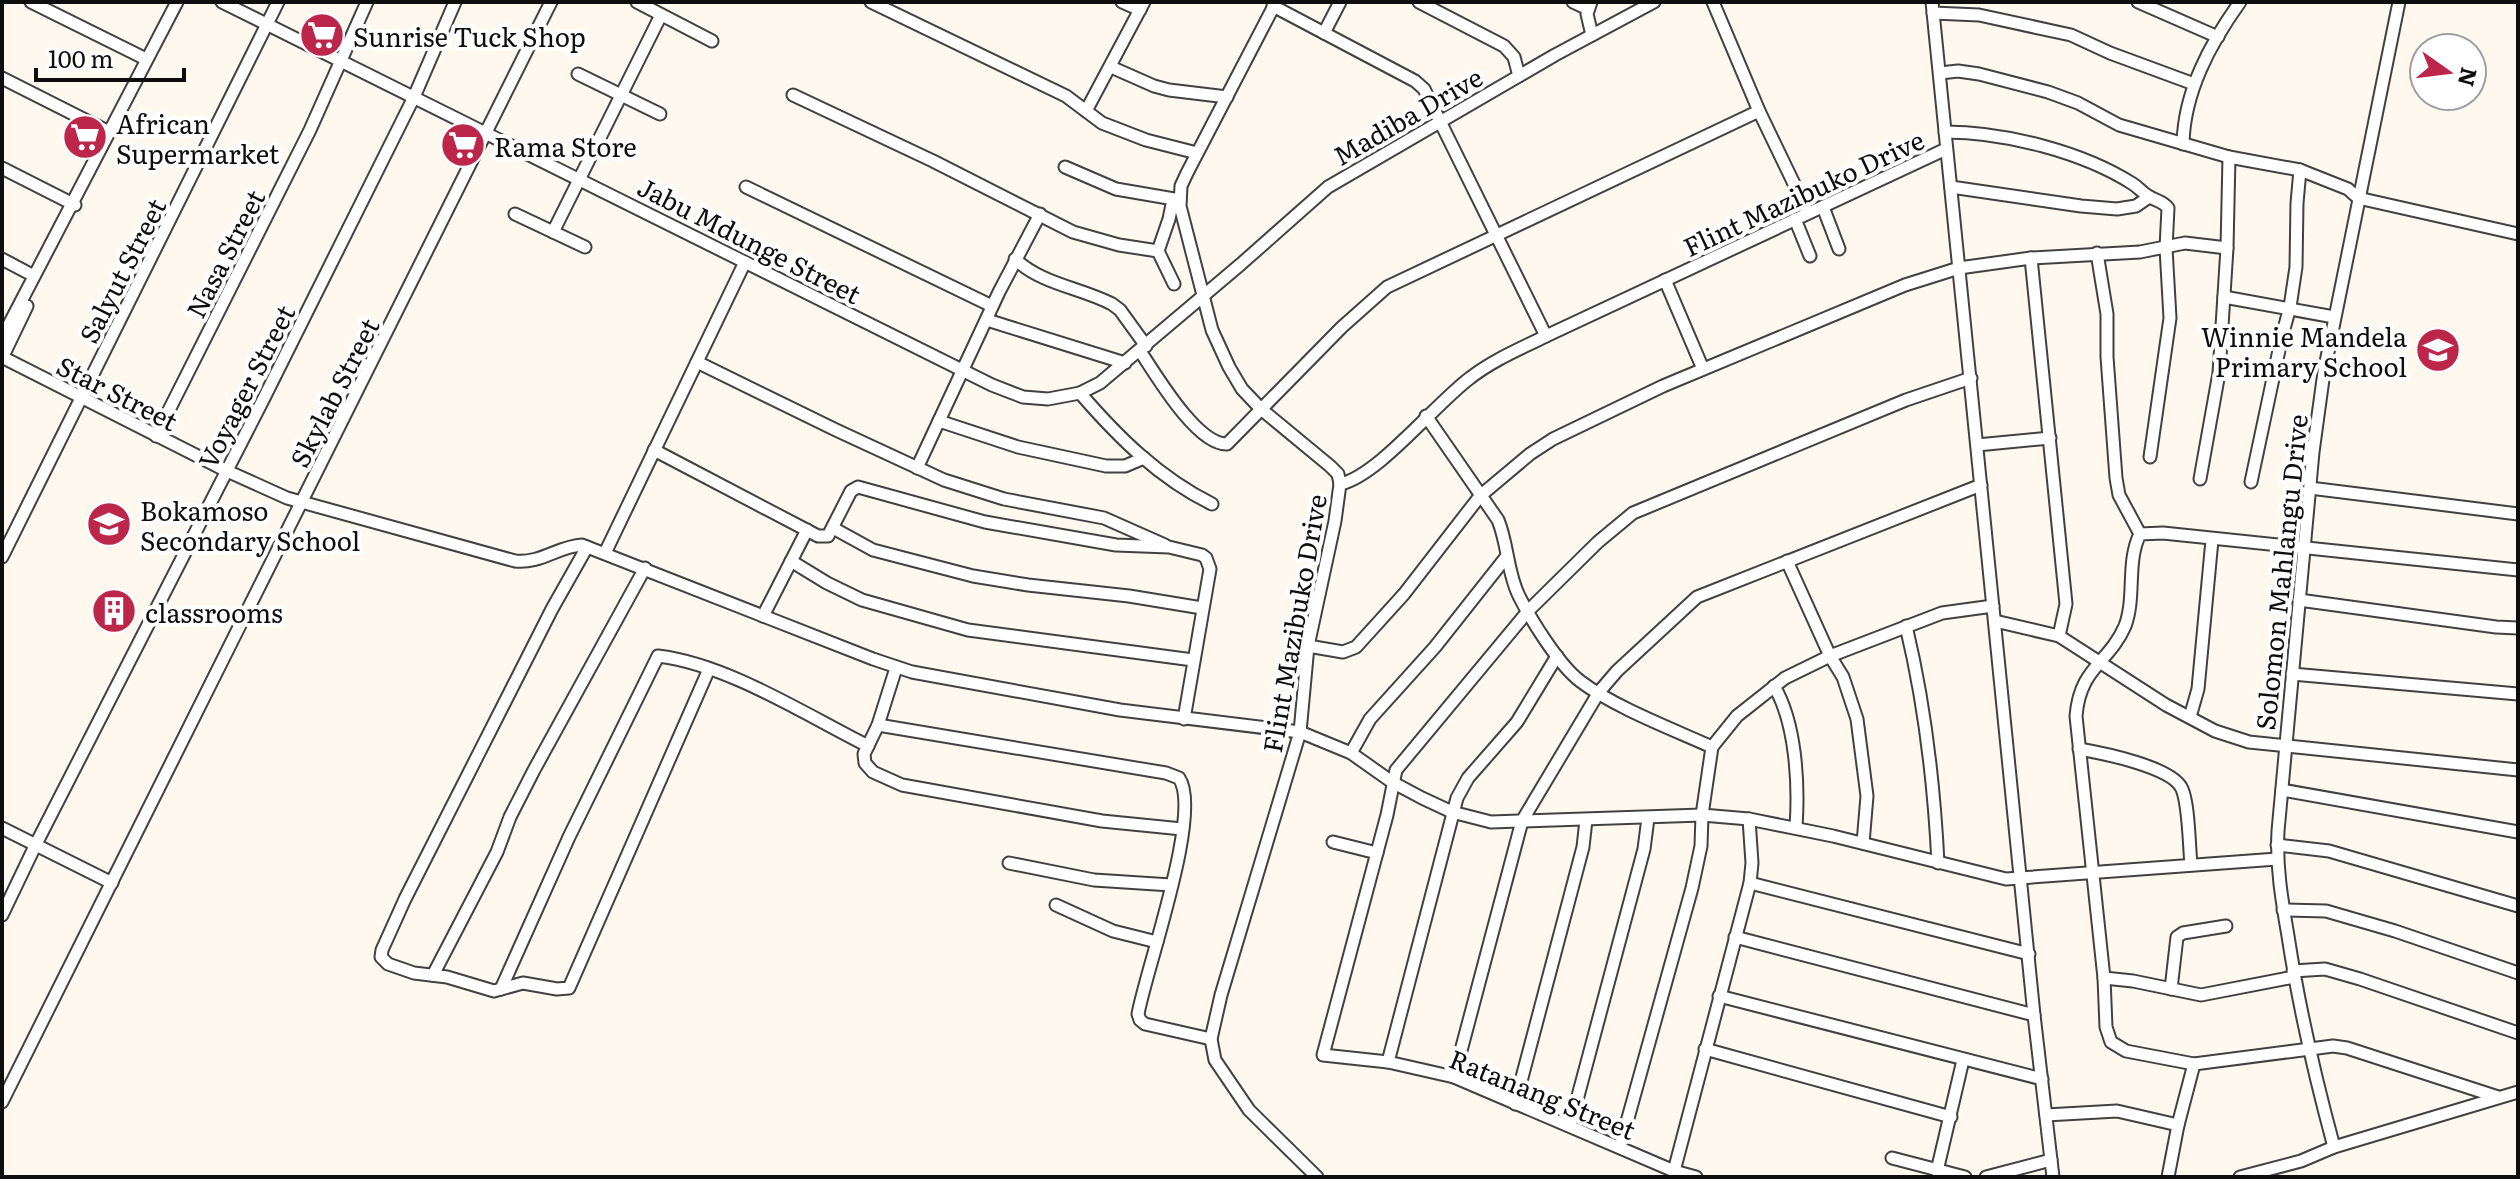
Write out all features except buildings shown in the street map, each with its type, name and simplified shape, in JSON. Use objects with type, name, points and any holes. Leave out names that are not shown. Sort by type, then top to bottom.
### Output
[{"type":"street","points":[[31,2],[146,59]]},
{"type":"street","points":[[2,358],[80,189],[177,2]]},
{"type":"street","name":"Jabu Mdunge Street","points":[[222,2],[964,371],[1023,397],[1048,399],[1080,393],[1100,383],[1203,297]]},
{"type":"street","name":"Salyut Street","points":[[2,557],[278,2]]},
{"type":"street","name":"Nasa Street","points":[[156,436],[342,61],[367,2]]},
{"type":"street","name":"Voyager Street","points":[[2,915],[414,97],[455,2]]},
{"type":"street","name":"Skylab Street","points":[[2,1102],[551,2]]},
{"type":"street","points":[[637,2],[712,41]]},
{"type":"street","points":[[871,2],[1066,96],[1102,123],[1134,136],[1197,153]]},
{"type":"street","points":[[1086,111],[1142,6],[1122,2]]},
{"type":"street","points":[[1324,33],[1340,2]]},
{"type":"street","points":[[1419,2],[1504,46],[1514,57],[1519,76]]},
{"type":"street","points":[[1573,2],[1589,6],[1592,35]]},
{"type":"street","name":"Madiba Drive","points":[[1203,297],[1328,187],[1441,120],[1654,2]]},
{"type":"street","points":[[1713,2],[1759,111],[1808,213]]},
{"type":"street","points":[[2138,2],[2218,37]]},
{"type":"street","points":[[2183,144],[2188,103],[2194,84],[2240,2]]},
{"type":"street","name":"Solomon Mahlangu Drive","points":[[2334,1147],[2308,1049],[2283,910],[2277,845],[2320,395],[2399,2]]},
{"type":"street","points":[[1174,284],[1158,251],[1169,219],[1197,153],[1274,4],[1415,81],[1426,91],[1546,336]]},
{"type":"street","points":[[2053,1177],[1932,7],[2071,35],[2127,60],[2194,84]]},
{"type":"street","points":[[553,232],[661,15]]},
{"type":"street","points":[[1111,67],[1169,90],[1227,97]]},
{"type":"street","points":[[1940,73],[1958,71],[1979,74],[2048,92],[2078,103],[2119,125],[2229,157],[2300,170],[2338,184],[2358,198],[2518,234]]},
{"type":"street","points":[[578,74],[660,114]]},
{"type":"street","points":[[2,78],[109,132]]},
{"type":"street","points":[[793,95],[1073,232],[1119,245],[1158,251]]},
{"type":"street","points":[[1015,259],[1043,279],[1112,304],[1120,310],[1176,403],[1192,422],[1222,444],[1233,440],[1360,309],[1387,287],[1759,111]]},
{"type":"street","points":[[1945,132],[1988,133],[2053,150],[2123,179],[2168,208],[2166,248],[2170,318],[2150,457]]},
{"type":"street","name":"Flint Mazibuko Drive","points":[[1211,1039],[1221,995],[1300,732],[1308,646],[1340,484],[1361,476],[1484,368],[1946,149]]},
{"type":"street","points":[[2200,479],[2219,373],[2229,157]]},
{"type":"street","points":[[1065,167],[1116,189],[1176,200]]},
{"type":"street","points":[[2,168],[73,204]]},
{"type":"street","points":[[2251,482],[2290,307],[2296,267],[2300,170]]},
{"type":"street","points":[[746,187],[992,306]]},
{"type":"street","points":[[1951,187],[2117,209],[2136,206],[2149,197]]},
{"type":"street","points":[[1176,200],[1212,330],[1229,367],[1242,389],[1261,409],[1330,466],[1338,474],[1340,484]]},
{"type":"street","points":[[2,338],[73,204]]},
{"type":"street","points":[[1823,207],[1839,249]]},
{"type":"street","points":[[515,214],[585,247]]},
{"type":"street","points":[[917,468],[992,306],[1040,214]]},
{"type":"street","points":[[1795,219],[1810,256]]},
{"type":"street","points":[[1308,646],[1343,652],[1356,647],[1404,594],[1480,496],[1553,439],[1648,392],[1905,285],[1959,268],[2031,258],[2140,252],[2185,243],[2227,248]]},
{"type":"street","points":[[2097,253],[2108,325],[2107,357],[2116,478],[2119,495],[2140,534],[2134,552],[2126,621],[2116,640],[2088,675],[2079,693],[2076,716],[2104,978],[2106,1027],[2111,1042],[2126,1051],[2194,1064],[2333,1046],[2498,1097]]},
{"type":"street","points":[[2031,258],[2066,604],[2059,636]]},
{"type":"street","points":[[2,259],[34,276]]},
{"type":"street","points":[[605,553],[745,262]]},
{"type":"street","points":[[1665,280],[1703,369]]},
{"type":"street","points":[[2224,297],[2334,317]]},
{"type":"street","points":[[987,320],[1125,363]]},
{"type":"street","name":"Star Street","points":[[2,358],[227,471],[303,503],[515,561],[541,559],[573,546],[587,547]]},
{"type":"street","points":[[697,362],[917,468],[990,495],[1104,518],[1169,547],[1202,555],[1210,569],[1184,719]]},
{"type":"street","points":[[1333,842],[1377,853],[1391,800],[1392,782],[1402,763],[1529,610],[1598,542],[1633,513],[1906,400],[1971,378]]},
{"type":"street","points":[[1080,393],[1102,418],[1173,483],[1212,504]]},
{"type":"street","points":[[1426,416],[1498,520],[1519,597],[1557,656],[1580,681],[1712,747]]},
{"type":"street","points":[[939,421],[1018,447],[1106,466],[1125,466],[1144,458]]},
{"type":"street","points":[[1977,445],[2050,438]]},
{"type":"street","points":[[654,450],[822,537],[828,536],[851,491],[858,487],[999,524],[1116,545],[1169,547]]},
{"type":"street","points":[[1454,1077],[1522,821],[1599,692],[1617,671],[1697,597],[1981,485]]},
{"type":"street","points":[[2310,488],[2518,514]]},
{"type":"street","points":[[833,528],[873,550],[973,576],[1202,608]]},
{"type":"street","points":[[763,616],[807,530]]},
{"type":"street","points":[[2140,534],[2163,533],[2518,570]]},
{"type":"street","points":[[2190,717],[2198,689],[2212,540]]},
{"type":"street","points":[[709,669],[572,985],[557,989],[523,983],[494,991],[414,973],[388,964],[381,957],[405,899],[546,621],[587,547],[896,668],[1015,692],[1184,719],[1300,732],[1351,753],[1392,782],[1452,812],[1491,822],[1702,815],[1749,819],[1796,827],[1994,877],[2021,878],[2277,859]]},
{"type":"street","points":[[1351,753],[1370,719],[1435,647],[1507,556]]},
{"type":"street","points":[[791,561],[862,600],[968,630],[1193,660]]},
{"type":"street","points":[[1787,561],[1830,656],[1843,677],[1857,719],[1867,796],[1863,843]]},
{"type":"street","points":[[433,975],[497,852],[510,817],[534,770],[645,568]]},
{"type":"street","points":[[2299,600],[2518,628]]},
{"type":"street","points":[[1620,1147],[1692,888],[1701,846],[1702,815],[1712,747],[1737,716],[1794,673],[1942,613],[1993,606]]},
{"type":"street","points":[[1995,621],[2059,636],[2147,693],[2231,737],[2249,742],[2518,770]]},
{"type":"street","points":[[1906,626],[1917,670],[1932,767],[1938,863]]},
{"type":"street","points":[[501,989],[556,865],[658,656],[709,669],[753,687],[868,746]]},
{"type":"street","points":[[1388,1062],[1452,812],[1468,778],[1517,722],[1557,656]]},
{"type":"street","points":[[896,668],[864,758],[868,767],[881,777],[902,785],[1102,821],[1182,829]]},
{"type":"street","points":[[2292,674],[2518,694]]},
{"type":"street","points":[[1774,686],[1787,719],[1798,793],[1796,827]]},
{"type":"street","points":[[878,725],[1174,775],[1182,781],[1182,829],[1171,885],[1147,972],[1138,1014],[1140,1020],[1153,1027],[1211,1039],[1212,1052],[1218,1065],[1249,1110],[1317,1177]]},
{"type":"street","points":[[2079,749],[2123,758],[2178,782],[2185,798],[2191,864]]},
{"type":"street","points":[[2282,790],[2518,832]]},
{"type":"street","points":[[1570,1126],[1644,849],[1648,818]]},
{"type":"street","points":[[1674,1171],[1750,883],[1749,819]]},
{"type":"street","points":[[1515,1104],[1583,847],[1586,820]]},
{"type":"street","points":[[2,828],[112,883]]},
{"type":"street","points":[[2277,845],[2329,851],[2518,906]]},
{"type":"street","name":"Ratanang Street","points":[[1377,853],[1323,1055],[1388,1062],[1454,1077],[1674,1171],[1696,1177]]},
{"type":"street","points":[[1009,863],[1094,880],[1171,885]]},
{"type":"street","points":[[1750,883],[2029,954]]},
{"type":"street","points":[[1056,905],[1113,931],[1157,942]]},
{"type":"street","points":[[2283,910],[2326,911],[2518,973]]},
{"type":"street","points":[[2171,989],[2177,937],[2183,933],[2226,926]]},
{"type":"street","points":[[1735,937],[2034,1015]]},
{"type":"street","points":[[2104,978],[2201,995],[2325,969],[2518,1033]]},
{"type":"street","points":[[1719,996],[2042,1079]]},
{"type":"street","points":[[1705,1049],[1951,1117]]},
{"type":"street","points":[[1937,1171],[1963,1060]]},
{"type":"street","points":[[2168,1177],[2194,1064]]},
{"type":"street","points":[[2240,1177],[2301,1161],[2334,1147],[2518,1092]]},
{"type":"street","points":[[2046,1115],[2117,1111],[2178,1125]]},
{"type":"street","points":[[1892,1158],[1965,1177]]},
{"type":"street","points":[[1986,1177],[2051,1160]]},
{"type":"place","name":"Sunrise Tuck Shop","points":[[322,35]]},
{"type":"place","name":"African Supermarket","points":[[85,137]]},
{"type":"place","name":"Rama Store","points":[[463,145]]},
{"type":"place","name":"Winnie Mandela Primary School","points":[[2438,350]]},
{"type":"place","name":"Bokamoso Secondary School","points":[[109,524]]},
{"type":"place","name":"classrooms","points":[[114,611]]}]
